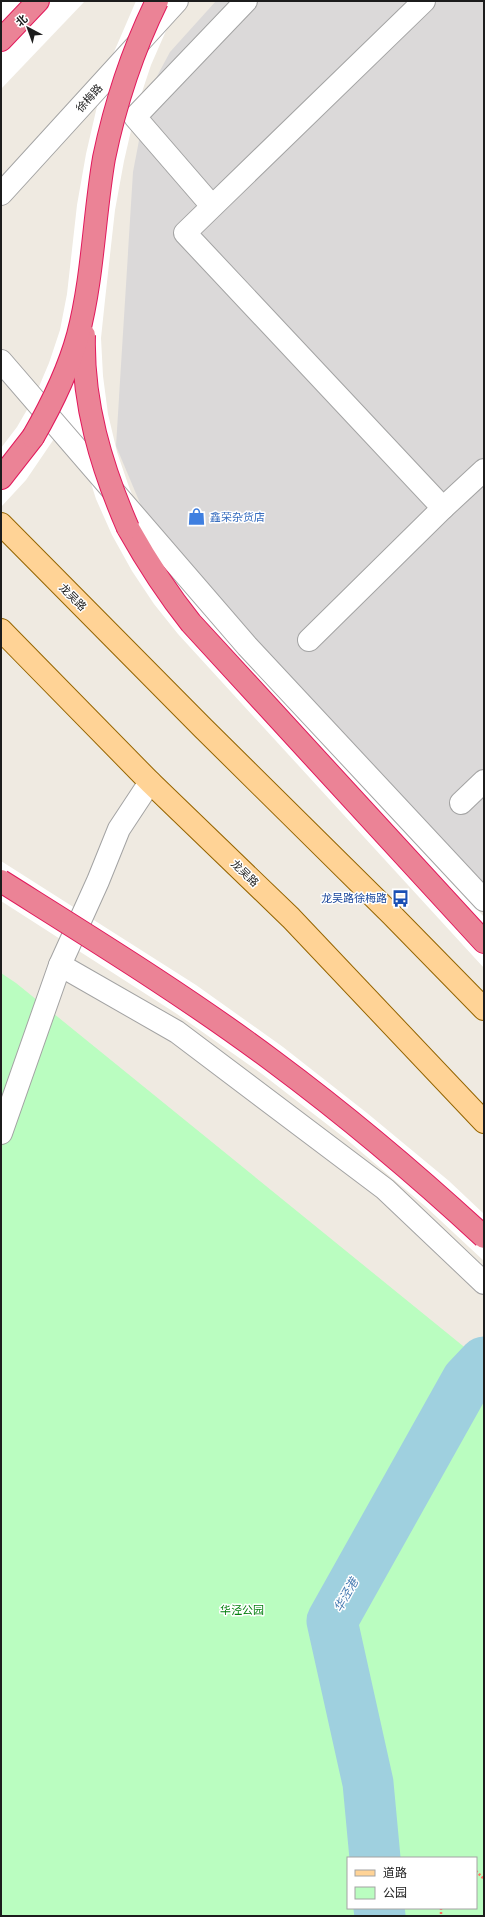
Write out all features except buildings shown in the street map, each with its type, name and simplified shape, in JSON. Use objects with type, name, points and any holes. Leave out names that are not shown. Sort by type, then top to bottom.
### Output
[{"type":"highway","points":[[1,40],[38,1]]},
{"type":"highway","points":[[157,1],[133,59],[112,129],[98,201],[86,298],[84,337],[86,371],[93,424],[100,457],[128,528],[146,561],[191,623],[484,942]]},
{"type":"highway","points":[[1,478],[33,437],[52,404],[72,356],[86,298]]},
{"type":"highway","points":[[1,881],[180,996],[273,1061],[357,1126],[437,1194],[484,1237]]},
{"type":"main road","name":"龙吴路","points":[[1,524],[197,723],[484,1008]]},
{"type":"main road","name":"龙吴路","points":[[1,630],[150,782],[291,918],[484,1122]]},
{"type":"street","name":"徐梅路","points":[[1,194],[177,1]]},
{"type":"street","points":[[212,206],[135,117],[246,1]]},
{"type":"street","points":[[424,1],[185,233],[443,508]]},
{"type":"street","points":[[1,361],[247,646],[484,900]]},
{"type":"street","points":[[309,640],[443,508],[484,470]]},
{"type":"street","points":[[461,803],[484,781]]},
{"type":"street","points":[[1,1132],[60,965],[98,881],[119,829],[150,782]]},
{"type":"street","points":[[60,965],[177,1032],[385,1189],[484,1283]]},
{"type":"shaded area","points":[[216,1],[484,1],[484,893],[161,553],[116,446],[133,172],[148,93],[170,52]]},
{"type":"green space","name":"华泾公园","points":[[1,973],[16,983],[484,1363],[484,1916],[1,1916]]},
{"type":"pier","points":[[1,1],[85,1],[1,89]]},
{"type":"pier","points":[[136,1],[179,1],[151,65],[135,113],[115,210],[101,338],[103,376],[108,414],[117,452],[129,487],[143,521],[204,612],[484,917],[484,968],[178,634],[154,604],[132,571],[112,535],[96,499],[84,461],[58,433],[26,480],[1,507],[1,448],[17,427],[35,396],[49,363],[60,330],[67,294],[77,205],[86,154],[98,102],[114,52]]},
{"type":"pier","points":[[1,861],[196,985],[283,1047],[367,1113],[449,1181],[484,1214],[484,1261],[426,1207],[346,1139],[262,1074],[177,1014],[1,901]]},
{"type":"waterway","name":"华泾港","points":[[375,1857],[368,1783],[332,1621],[467,1380],[484,1362]]},
{"type":"waterway","name":"华泾港","points":[[379,1909],[380,1916]]},
{"type":"place","name":"鑫荣杂货店","points":[[197,517]]},
{"type":"place","name":"龙吴路徐梅路","points":[[400,898]]}]
